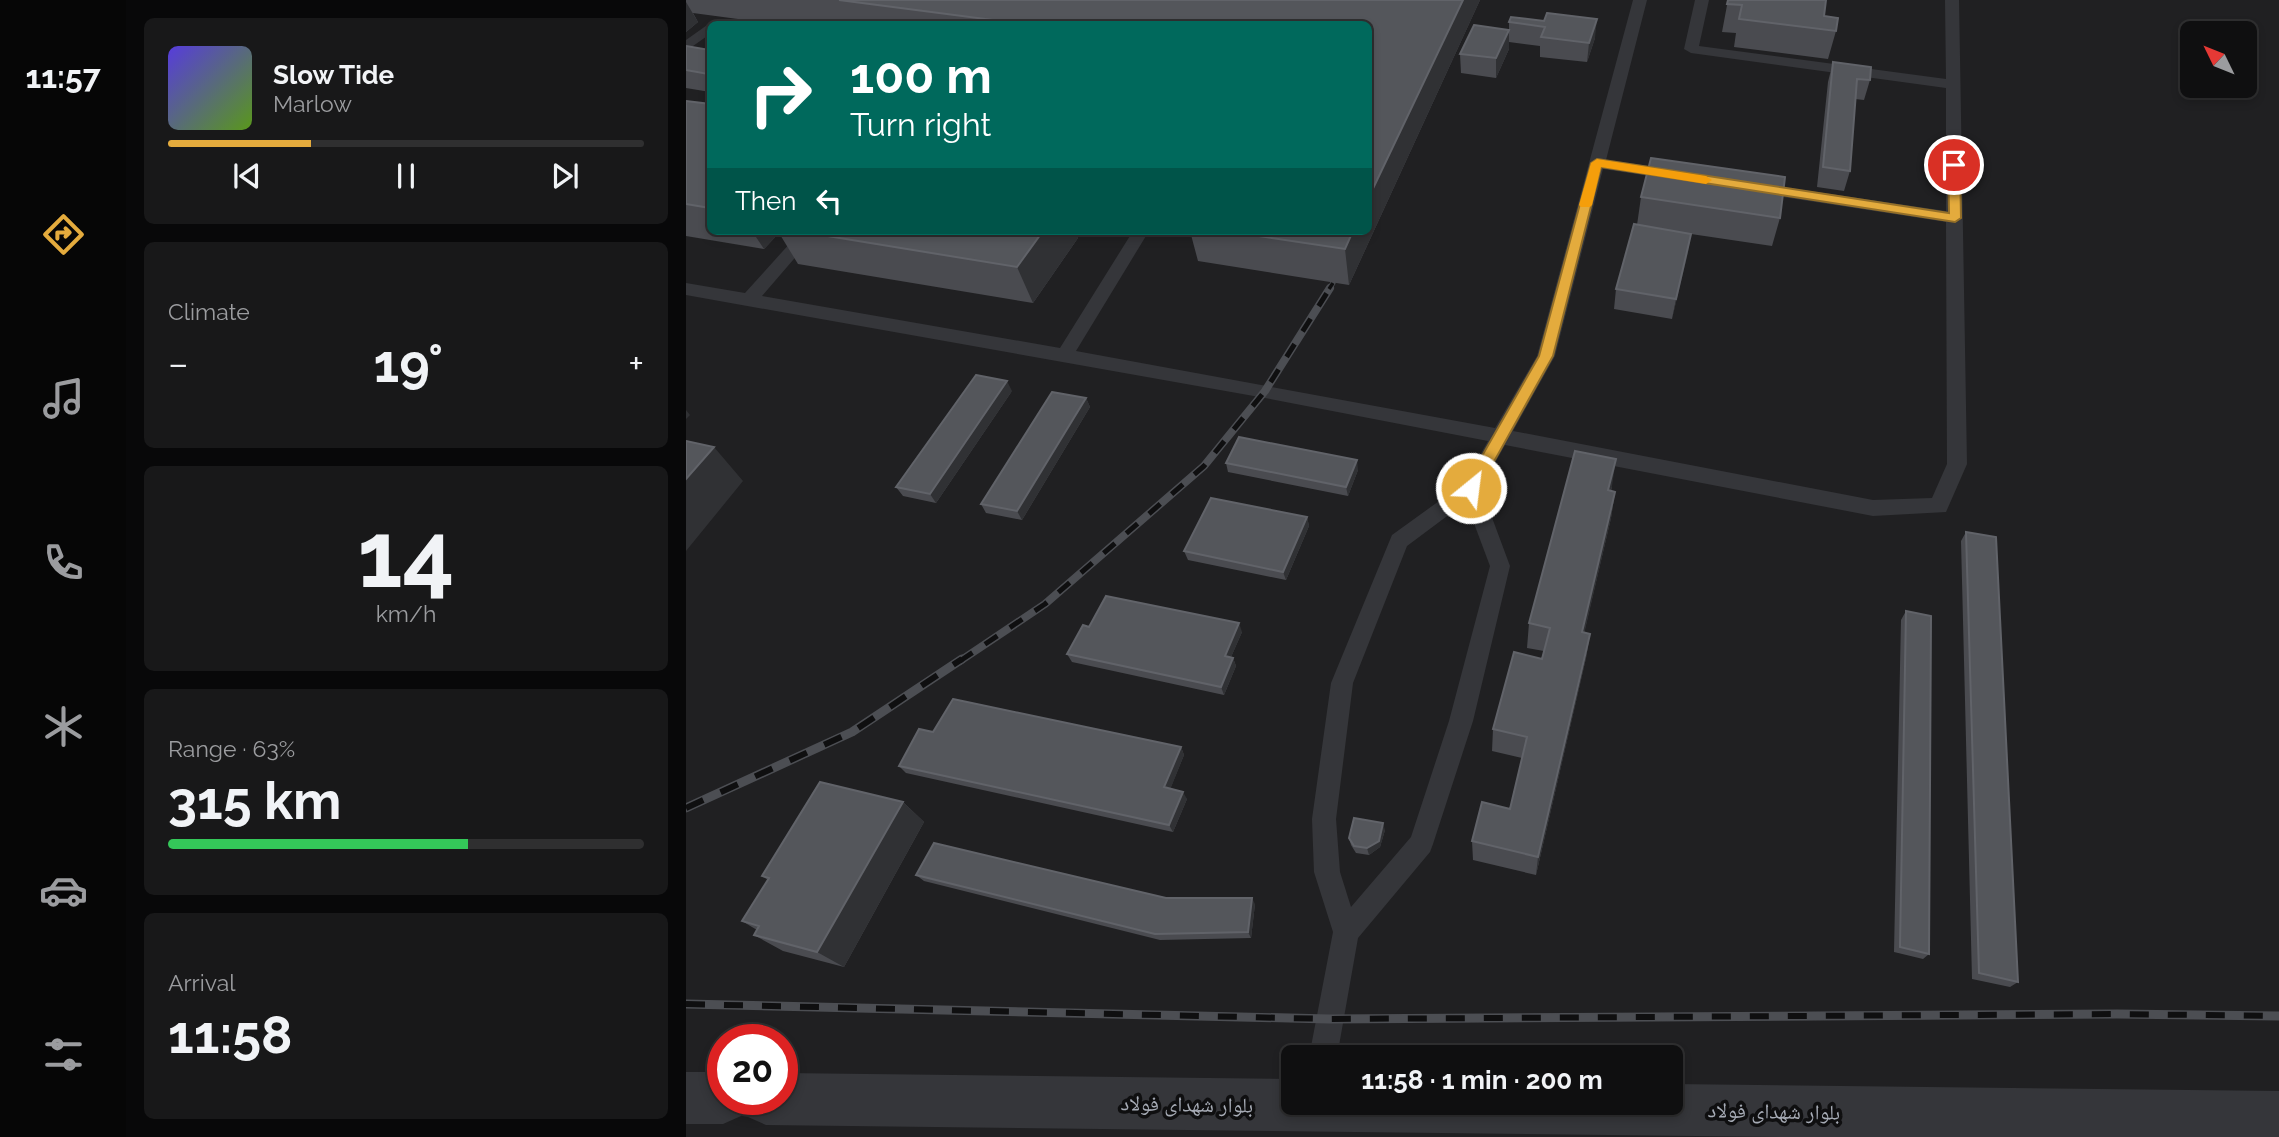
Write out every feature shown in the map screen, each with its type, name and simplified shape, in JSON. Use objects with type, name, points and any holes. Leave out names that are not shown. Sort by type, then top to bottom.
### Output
[{"type":"street","points":[[686,1098],[707,1098]]},
{"type":"street","name":"بلوار شهدای فولاد","points":[[798,1099],[1281,1101]]},
{"type":"street","name":"بلوار شهدای فولاد","points":[[1683,1107],[2279,1117]]},
{"type":"lane","points":[[1327,1045],[1346,932],[1327,872],[1324,818],[1342,683],[1399,541],[1471,488],[1546,356],[1640,0]]},
{"type":"lane","points":[[1702,0],[1691,49],[1954,85]]},
{"type":"lane","points":[[686,289],[1501,435],[1873,508],[1939,506],[1957,464],[1952,0]]},
{"type":"lane","points":[[686,47],[707,30]]},
{"type":"lane","points":[[1597,163],[1693,178]]},
{"type":"lane","points":[[1734,184],[1955,218]]},
{"type":"lane","points":[[749,300],[806,235]]},
{"type":"lane","points":[[1064,356],[1139,235]]},
{"type":"lane","points":[[1346,932],[1421,844],[1461,721],[1500,566],[1471,488]]},
{"type":"shaded area","points":[[686,0],[2279,0],[2279,1137],[686,1137]]},
{"type":"building","points":[[839,0],[1463,0],[1372,191],[1372,21],[1001,21]]},
{"type":"building","points":[[1728,0],[1826,0],[1824,16],[1838,18],[1836,31],[1739,19],[1742,5],[1727,4]]},
{"type":"building","points":[[1547,13],[1597,19],[1589,43],[1541,37],[1545,27],[1509,22],[1511,17],[1544,21]]},
{"type":"building","points":[[1474,25],[1509,30],[1496,58],[1460,54]]},
{"type":"building","points":[[686,46],[707,50],[707,74],[686,70]]},
{"type":"building","points":[[1833,62],[1871,67],[1870,80],[1857,79],[1850,171],[1823,167]]},
{"type":"building","points":[[686,101],[707,104],[707,208],[686,204]]},
{"type":"building","points":[[1651,158],[1785,177],[1780,218],[1641,197]]},
{"type":"building","points":[[1634,224],[1691,234],[1676,299],[1616,289]]},
{"type":"building","points":[[821,235],[1040,235],[1017,267]]},
{"type":"building","points":[[1252,235],[1351,235],[1345,249]]},
{"type":"building","points":[[976,375],[1007,381],[930,494],[896,487]]},
{"type":"building","points":[[1052,392],[1086,398],[1017,511],[981,504]]},
{"type":"building","points":[[1239,437],[1357,460],[1346,487],[1226,463]]},
{"type":"building","points":[[686,441],[714,447],[686,479]]},
{"type":"building","points":[[1575,451],[1616,459],[1608,490],[1615,492],[1582,632],[1590,634],[1538,857],[1472,841],[1482,802],[1510,809],[1527,737],[1493,729],[1514,652],[1542,659],[1550,628],[1529,623]]},
{"type":"building","points":[[1211,498],[1307,517],[1283,572],[1184,551]]},
{"type":"building","points":[[1966,532],[1996,537],[2018,982],[1979,973]]},
{"type":"building","points":[[1106,596],[1239,623],[1225,656],[1233,658],[1221,687],[1067,654],[1083,625],[1089,627]]},
{"type":"building","points":[[1906,611],[1931,616],[1929,954],[1900,947]]},
{"type":"building","points":[[953,699],[1181,747],[1164,787],[1183,792],[1169,825],[899,766],[919,729],[933,732]]},
{"type":"building","points":[[820,782],[903,802],[817,952],[754,935],[759,926],[742,921],[769,878],[762,876]]},
{"type":"building","points":[[1354,818],[1383,823],[1379,841],[1367,848],[1354,846],[1349,838]]},
{"type":"building","points":[[934,843],[1166,898],[1252,898],[1248,932],[1155,934],[916,875]]},
{"type":"railway","points":[[1329,289],[1333,283]]},
{"type":"railway","points":[[960,661],[1045,604],[1204,466],[1265,391],[1330,288]]},
{"type":"railway","points":[[686,808],[852,732],[962,659]]},
{"type":"railway","points":[[686,1004],[1329,1019],[2117,1014],[2279,1016]]},
{"type":"slow traffic","points":[[1585,205],[1597,163],[1706,180]]},
{"type":"route","points":[[1471,488],[1546,356],[1597,163],[1955,218],[1954,165]]}]
